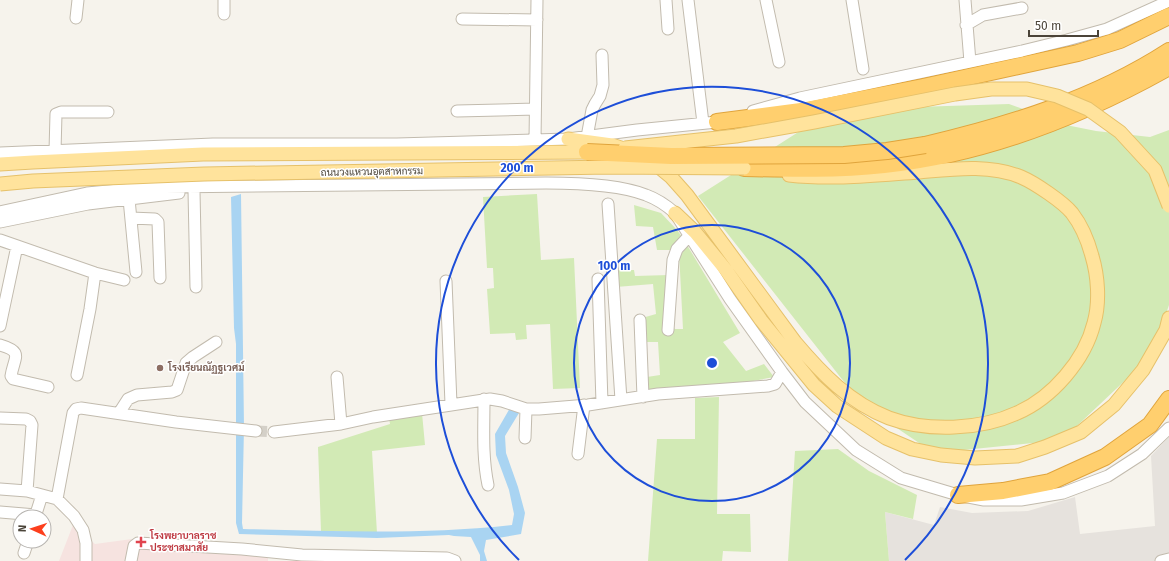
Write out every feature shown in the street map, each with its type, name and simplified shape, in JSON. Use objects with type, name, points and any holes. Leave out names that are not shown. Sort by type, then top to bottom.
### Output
[{"type":"highway","points":[[710,123],[801,112],[1078,53],[1120,40],[1169,16]]},
{"type":"highway","points":[[587,144],[671,156],[836,155],[887,151],[971,134],[1066,103],[1127,76],[1169,51]]},
{"type":"highway","points":[[744,168],[809,170],[885,165],[928,159],[974,148],[1021,134],[1071,115],[1125,90],[1169,67]]},
{"type":"highway","points":[[958,495],[1003,491],[1050,482],[1105,457],[1150,425],[1169,399]]},
{"type":"main road","name":"ถนนวงแหวนอุตสาหกรรม","points":[[0,164],[203,154],[587,144],[736,136],[806,124],[955,94],[991,89],[1027,89],[1057,96],[1088,109],[1120,132],[1155,170],[1169,206]]},
{"type":"main road","name":"ถนนวงแหวนอุตสาหกรรม","points":[[0,184],[34,181],[204,174],[609,167],[744,168],[791,176],[842,178],[960,169],[1000,171],[1021,178],[1042,188],[1071,212],[1082,227],[1094,264],[1097,302],[1094,323],[1084,348],[1067,375],[1043,398],[1017,414],[984,424],[949,428],[917,426],[891,419],[867,408],[847,395],[812,363],[672,177],[656,164],[628,150],[612,145],[568,139]]},
{"type":"main road","points":[[675,213],[695,232],[726,270],[761,320],[814,385],[837,406],[886,438],[912,448],[941,455],[975,458],[1017,456],[1045,447],[1081,432],[1114,405],[1143,370],[1166,330],[1169,318]]},
{"type":"street","points":[[76,18],[78,0]]},
{"type":"street","points":[[224,0],[224,14]]},
{"type":"street","points":[[534,140],[537,0]]},
{"type":"street","points":[[666,0],[668,29]]},
{"type":"street","points":[[688,0],[710,123]]},
{"type":"street","points":[[766,0],[779,62]]},
{"type":"street","points":[[852,0],[864,69]]},
{"type":"street","points":[[965,0],[970,62]]},
{"type":"street","points":[[0,153],[213,144],[397,144],[568,139],[587,144],[637,130],[710,123],[800,98],[1022,51],[1107,29],[1169,1]]},
{"type":"street","points":[[966,25],[983,16],[1022,8]]},
{"type":"street","points":[[462,19],[537,20]]},
{"type":"street","points":[[587,144],[592,110],[600,96],[603,85],[602,55]]},
{"type":"street","points":[[457,111],[535,109]]},
{"type":"street","points":[[54,151],[56,114],[60,112],[108,112]]},
{"type":"street","points":[[0,212],[87,193],[165,187],[573,183],[626,189],[646,195],[663,203],[675,213],[730,299],[805,402],[856,450],[901,478],[958,495],[984,500],[1014,500],[1064,493],[1108,476],[1142,454],[1169,428]]},
{"type":"street","points":[[0,222],[88,204],[224,187]]},
{"type":"street","points":[[194,191],[196,287]]},
{"type":"street","points":[[129,199],[136,272]]},
{"type":"street","points":[[608,204],[621,400]]},
{"type":"street","points":[[131,218],[151,218],[158,222],[160,278]]},
{"type":"street","points":[[668,330],[673,260],[677,249],[690,235]]},
{"type":"street","points":[[0,240],[95,273],[124,280]]},
{"type":"street","points":[[0,326],[17,246]]},
{"type":"street","points":[[77,376],[90,309],[95,273]]},
{"type":"street","points":[[598,279],[602,403]]},
{"type":"street","points":[[446,280],[452,404]]},
{"type":"street","points":[[640,320],[643,397]]},
{"type":"street","points":[[120,413],[128,399],[137,395],[172,392],[177,390],[186,363],[216,342]]},
{"type":"street","points":[[0,345],[12,348],[15,352],[16,356],[11,376],[13,379],[48,387]]},
{"type":"street","points":[[274,432],[341,424],[374,417],[484,399],[502,401],[526,409],[602,403],[658,394],[768,386],[775,384],[782,372]]},
{"type":"street","points":[[337,377],[341,424]]},
{"type":"street","points":[[484,399],[485,469],[488,485]]},
{"type":"street","points":[[578,454],[584,405]]},
{"type":"street","points":[[57,499],[73,413],[76,409],[81,408],[176,422],[253,431]]},
{"type":"street","points":[[525,438],[526,409]]},
{"type":"street","points":[[0,418],[26,419],[32,425],[27,491]]},
{"type":"street","points":[[0,489],[27,491],[57,499],[74,516],[83,530],[86,543],[86,561]]},
{"type":"street","points":[[38,509],[42,495]]},
{"type":"street","points":[[0,512],[12,513]]},
{"type":"street","points":[[131,561],[134,546],[138,543],[242,549],[302,558],[447,558],[455,561]]},
{"type":"street","points":[[24,553],[25,549]]},
{"type":"street","points":[[1160,561],[1169,559]]},
{"type":"shaded area","points":[[1169,437],[1169,561],[889,561],[885,512],[934,525],[940,507],[972,513],[1028,511],[1075,497],[1080,534],[1155,526],[1151,456]]},
{"type":"shaded area","name":"โรงพยาบาลราช ประชาสมาสัย","points":[[73,525],[95,544],[132,539],[268,547],[268,561],[59,561]]},
{"type":"green space","points":[[1009,104],[1071,126],[1096,131],[1150,137],[1169,130],[1169,305],[1152,355],[1062,440],[934,453],[867,408],[841,378],[698,196],[814,122],[916,107]]},
{"type":"green space","points":[[537,194],[541,260],[574,258],[580,388],[553,389],[550,324],[526,325],[527,339],[516,340],[515,333],[490,334],[487,289],[494,288],[493,268],[487,268],[483,197]]},
{"type":"green space","points":[[634,205],[661,213],[677,230],[682,237],[671,250],[657,250],[653,227],[636,226]]},
{"type":"green space","points":[[687,245],[740,333],[723,342],[746,371],[764,364],[774,377],[742,383],[648,391],[647,377],[660,375],[658,342],[643,342],[642,318],[656,314],[653,284],[616,287],[615,270],[634,270],[635,276],[669,275],[667,321],[675,329],[683,329],[679,252]]},
{"type":"green space","points":[[719,397],[717,514],[750,514],[751,552],[723,551],[722,561],[648,561],[657,439],[695,439],[695,398]]},
{"type":"green space","points":[[422,413],[425,445],[372,451],[377,533],[321,531],[318,447],[390,424],[389,418]]},
{"type":"green space","points":[[838,449],[869,471],[917,495],[913,519],[885,512],[889,561],[788,561],[795,451]]},
{"type":"water","points":[[241,194],[244,427],[243,529],[412,531],[512,525],[514,514],[509,490],[496,455],[495,434],[510,408],[519,413],[505,436],[506,453],[525,513],[521,534],[486,540],[484,551],[487,561],[480,561],[480,555],[471,537],[449,535],[377,538],[239,534],[236,523],[236,344],[234,328],[231,197]]},
{"type":"tunnel","points":[[256,431],[274,432]]},
{"type":"place","name":"โรงเรียนณัฏฐเวศม์","points":[[160,368]]},
{"type":"place","name":"โรงพยาบาลราช ประชาสมาสัย","points":[[141,542]]}]
